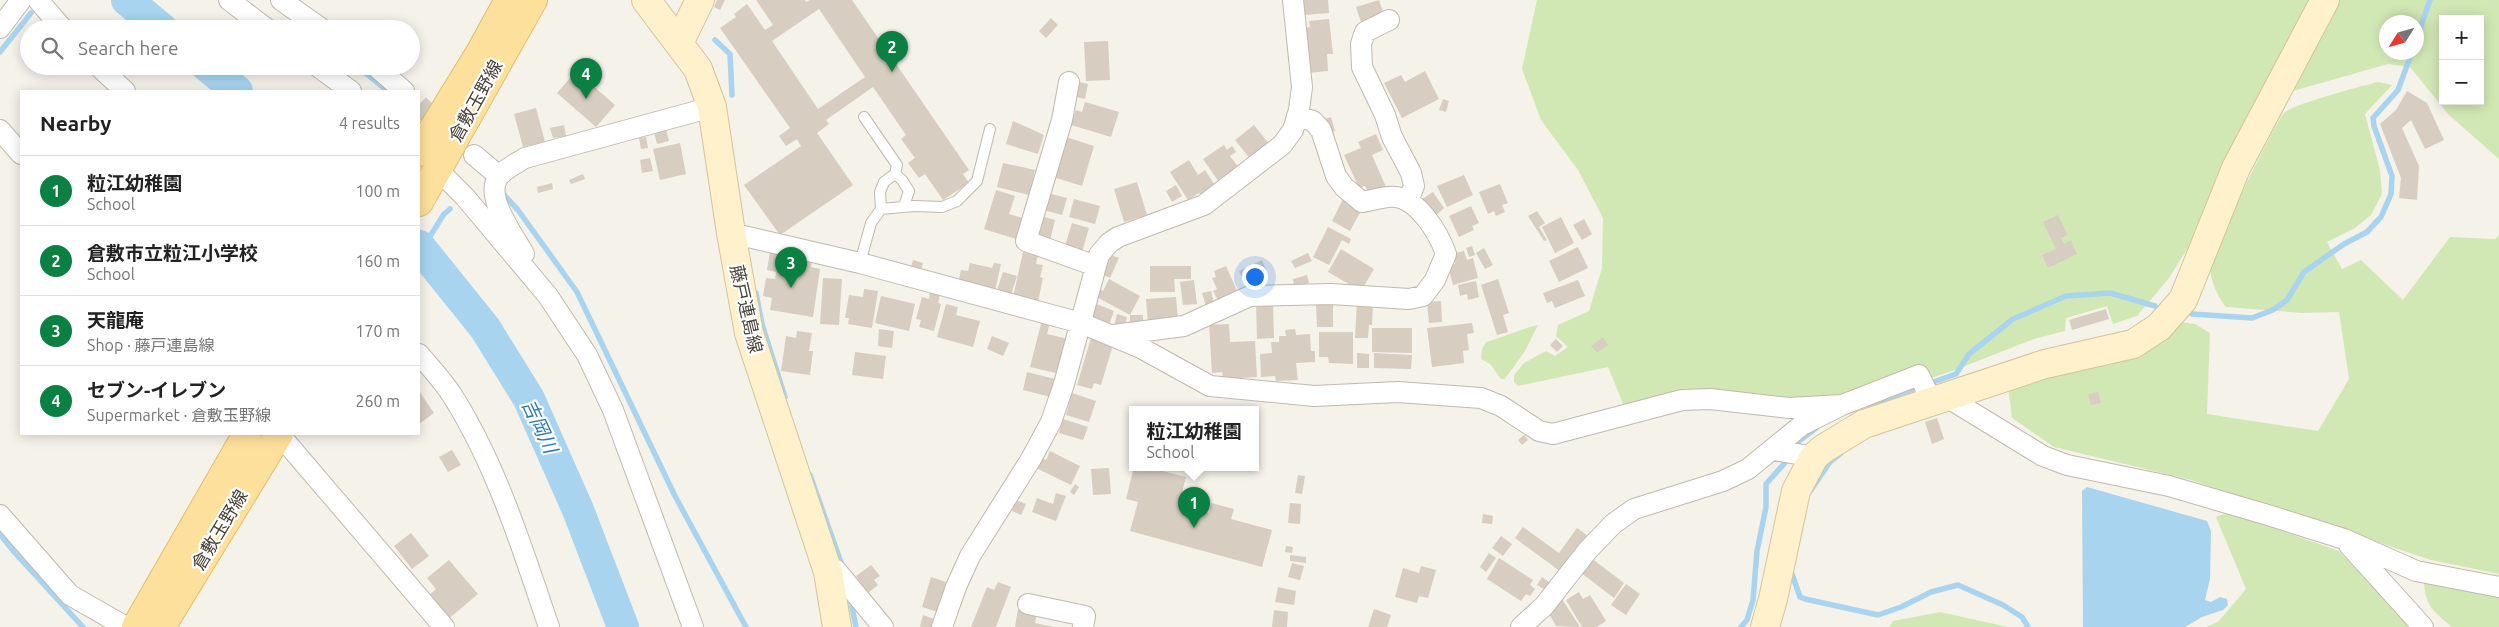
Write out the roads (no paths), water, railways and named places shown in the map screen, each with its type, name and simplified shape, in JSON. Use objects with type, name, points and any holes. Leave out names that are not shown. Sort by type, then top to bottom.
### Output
[{"type":"main road","name":"倉敷玉野線","points":[[420,196],[426,160],[509,0]]},
{"type":"main road","name":"倉敷玉野線","points":[[426,160],[533,0]]},
{"type":"main road","name":"倉敷玉野線","points":[[136,627],[246,435]]},
{"type":"main road","name":"倉敷玉野線","points":[[161,627],[278,435]]},
{"type":"street","points":[[0,28],[21,0]]},
{"type":"street","points":[[38,0],[55,20]]},
{"type":"street","points":[[229,0],[255,20]]},
{"type":"street","points":[[282,0],[310,20]]},
{"type":"street","name":"藤戸連島線","points":[[646,0],[698,69],[712,106],[731,233],[749,333],[828,572],[837,627]]},
{"type":"street","points":[[679,42],[700,0]]},
{"type":"street","points":[[942,627],[956,587],[970,556],[1031,459],[1051,422],[1099,255],[1109,243],[1118,237],[1182,215],[1204,205],[1282,145],[1293,130],[1302,87],[1293,0]]},
{"type":"street","points":[[1521,627],[1544,606],[1588,550],[1613,524],[1634,510],[1723,481],[1748,469],[1793,453],[1833,442],[1864,424],[1931,391],[2133,344],[2159,328],[2183,300],[2236,168],[2325,0]]},
{"type":"street","points":[[1389,20],[1365,32],[1361,44],[1362,67],[1385,114],[1392,137],[1411,173],[1414,186],[1408,201]]},
{"type":"street","points":[[108,75],[124,90]]},
{"type":"street","points":[[329,75],[350,90]]},
{"type":"street","points":[[385,75],[403,90]]},
{"type":"street","points":[[1069,82],[1062,120],[1026,241],[1096,266]]},
{"type":"street","points":[[693,627],[613,410],[587,355],[548,296],[494,200],[494,188],[499,176],[525,158],[712,106]]},
{"type":"street","points":[[1110,335],[1184,326],[1250,296],[1332,294],[1409,299],[1423,296],[1435,280],[1446,254],[1442,244],[1423,214],[1408,201],[1396,196],[1362,202],[1353,197],[1336,176],[1321,130],[1313,121],[1297,116]]},
{"type":"street","points":[[0,130],[20,153]]},
{"type":"street","points":[[474,155],[499,176]]},
{"type":"street","points":[[426,160],[465,197],[548,296]]},
{"type":"street","points":[[731,233],[860,263],[1081,323],[1141,348],[1210,386],[1314,396],[1398,392],[1481,398],[1501,406],[1539,430],[1552,434],[1682,400],[1710,399],[1789,408],[1842,405]]},
{"type":"street","points":[[420,355],[451,394],[478,441],[512,517],[549,627]]},
{"type":"street","points":[[1765,627],[1773,600],[1796,491],[1793,453],[1802,425],[1842,405],[1919,375],[1931,391],[2043,456],[2067,465],[2169,486],[2344,539],[2416,571],[2499,587]]},
{"type":"street","points":[[280,435],[444,627]]},
{"type":"street","points":[[0,515],[70,594],[126,627]]},
{"type":"street","points":[[2344,539],[2423,627]]},
{"type":"street","points":[[828,572],[836,570],[883,627]]},
{"type":"street","points":[[1028,604],[1085,616],[1083,627]]},
{"type":"lane","points":[[860,263],[871,223],[881,209],[880,192],[884,182],[895,174],[897,165],[864,117]]},
{"type":"lane","points":[[881,209],[904,206],[942,207],[957,201],[977,181],[990,129]]},
{"type":"lane","points":[[895,174],[902,180],[909,191],[904,206]]},
{"type":"water","points":[[2087,487],[2207,521],[2211,531],[2210,579],[2205,600],[2211,602],[2220,597],[2227,599],[2228,605],[2223,610],[2202,617],[2185,627],[2083,627],[2082,491]]},
{"type":"waterway","name":"吉岡川","points":[[127,0],[151,20]]},
{"type":"waterway","points":[[2424,17],[2430,0]]},
{"type":"waterway","points":[[25,20],[31,13]]},
{"type":"waterway","points":[[0,52],[20,27]]},
{"type":"waterway","points":[[715,40],[730,54],[732,95]]},
{"type":"waterway","points":[[2192,314],[2252,318],[2273,310],[2287,300],[2304,272],[2344,244],[2367,232],[2381,217],[2391,194],[2392,176],[2374,126],[2373,118],[2398,90],[2409,60]]},
{"type":"waterway","name":"吉岡川","points":[[218,75],[236,90]]},
{"type":"waterway","points":[[368,75],[387,90]]},
{"type":"waterway","points":[[504,195],[518,210],[577,292],[675,496],[746,627]]},
{"type":"waterway","points":[[422,249],[444,214],[450,209]]},
{"type":"waterway","name":"吉岡川","points":[[420,247],[485,328],[529,399],[578,510],[623,627]]},
{"type":"waterway","points":[[756,293],[762,324],[785,397]]},
{"type":"waterway","points":[[1868,405],[1956,374],[1969,354],[2013,319],[2066,296],[2110,293],[2155,306]]},
{"type":"waterway","points":[[1794,449],[1799,441],[1816,428]]},
{"type":"waterway","points":[[1811,490],[1830,462],[1841,453]]},
{"type":"waterway","points":[[1741,627],[1747,620],[1753,600],[1757,551],[1766,507],[1766,484],[1790,457]]},
{"type":"waterway","points":[[810,475],[843,568]]},
{"type":"waterway","points":[[0,534],[83,627]]},
{"type":"waterway","points":[[1791,571],[1800,597],[1878,615],[1901,607],[1931,592],[1958,585],[2003,605],[2022,617],[2028,627]]},
{"type":"waterway","points":[[850,597],[856,627]]},
{"type":"tunnel","points":[[420,106],[447,130]]},
{"type":"place","name":"倉敷市立粒江小学校","points":[[892,72]]},
{"type":"place","name":"セブン-イレブン","points":[[586,99]]},
{"type":"place","name":"天龍庵","points":[[791,288]]},
{"type":"place","name":"粒江幼稚園","points":[[1194,528]]}]
